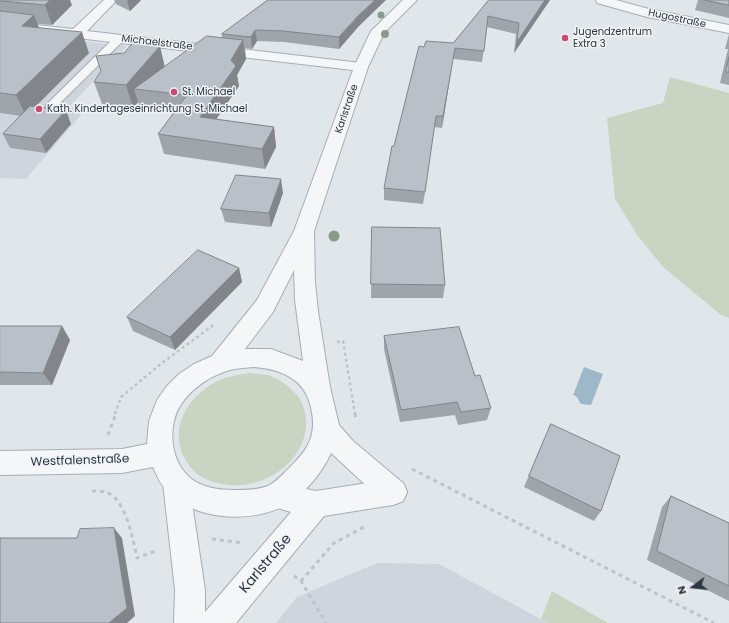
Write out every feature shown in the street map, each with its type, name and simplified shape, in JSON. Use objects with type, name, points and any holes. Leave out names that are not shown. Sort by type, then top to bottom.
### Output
[{"type":"street","points":[[76,34],[111,0]]},
{"type":"street","name":"Karlstraße","points":[[221,362],[265,306],[304,231],[361,67],[378,31],[411,0]]},
{"type":"street","name":"Hugostraße","points":[[602,0],[648,13],[729,29]]},
{"type":"street","points":[[648,13],[655,0]]},
{"type":"street","name":"Michaelstraße","points":[[0,25],[361,67]]},
{"type":"street","name":"Karlstraße","points":[[277,496],[312,464],[321,447],[326,429],[325,410],[319,392],[305,290],[304,231]]},
{"type":"street","name":"Karlstraße","points":[[319,392],[306,376],[288,364],[267,358],[244,357],[221,362],[199,372],[180,388],[166,408],[159,431],[160,454],[166,469],[176,483],[196,497],[221,504],[248,503],[277,496],[316,504],[393,492]]},
{"type":"street","points":[[326,429],[344,449],[393,492]]},
{"type":"street","name":"Westfalenstraße","points":[[0,463],[122,461],[160,454]]},
{"type":"street","name":"Karlstraße","points":[[176,483],[190,590],[190,623]]},
{"type":"street","name":"Karlstraße","points":[[216,623],[316,504]]},
{"type":"lane","points":[[52,105],[119,39]]},
{"type":"path","points":[[245,330],[219,322],[162,363],[121,397],[98,462],[91,491],[106,492],[120,504],[128,521],[137,558],[201,537],[256,544],[301,581],[326,623]]},
{"type":"path","points":[[312,342],[343,342],[357,422]]},
{"type":"path","points":[[407,466],[714,623]]},
{"type":"path","points":[[301,581],[334,543],[368,525],[412,469]]},
{"type":"shaded area","name":"Kath. Kindertageseinrichtung St. Michael","points":[[45,37],[127,46],[69,107],[85,110],[26,179],[0,178],[0,79]]},
{"type":"shaded area","points":[[377,563],[439,564],[548,623],[276,623],[297,597]]},
{"type":"green space","points":[[670,77],[729,93],[729,318],[721,315],[663,267],[638,236],[615,199],[607,118],[663,103]]},
{"type":"green space","points":[[250,373],[268,375],[275,378],[296,394],[301,401],[305,414],[306,423],[304,437],[299,450],[291,461],[268,477],[242,485],[228,485],[209,480],[200,476],[193,470],[185,458],[180,447],[180,423],[192,401],[212,384],[225,378]]},
{"type":"green space","points":[[552,591],[608,623],[548,623],[541,619]]},
{"type":"water","points":[[584,367],[603,374],[591,405],[581,404],[576,396],[573,395]]},
{"type":"building","points":[[0,0],[50,0],[45,5]]},
{"type":"building","points":[[268,0],[375,0],[339,37],[283,31],[255,30],[251,37],[222,34]]},
{"type":"building","points":[[489,0],[545,0],[517,42],[519,23],[488,16],[484,51],[455,48],[443,116],[436,116],[425,192],[384,188],[392,146],[394,146],[419,46],[424,47],[426,41],[453,43]]},
{"type":"building","points":[[705,0],[729,0],[729,5]]},
{"type":"building","points":[[0,11],[34,15],[22,26],[82,32],[16,95],[0,93]]},
{"type":"building","points":[[207,36],[243,40],[231,60],[236,66],[200,117],[274,127],[262,149],[158,134],[187,95],[134,89]]},
{"type":"building","points":[[133,43],[160,46],[126,85],[94,82],[101,71],[96,56],[124,53]]},
{"type":"building","points":[[729,57],[729,72],[726,72]]},
{"type":"building","points":[[30,106],[66,110],[40,139],[3,134]]},
{"type":"building","points":[[236,175],[281,179],[269,213],[221,209]]},
{"type":"building","points":[[372,227],[440,228],[445,285],[371,284]]},
{"type":"building","points":[[198,250],[239,268],[170,337],[127,317]]},
{"type":"building","points":[[0,326],[62,326],[43,373],[0,372]]},
{"type":"building","points":[[459,327],[475,376],[480,375],[491,408],[461,412],[457,402],[401,410],[384,336]]},
{"type":"building","points":[[551,424],[620,456],[601,511],[529,476]]},
{"type":"building","points":[[671,496],[729,523],[729,586],[657,551]]},
{"type":"building","points":[[114,528],[127,608],[109,623],[0,623],[0,538],[77,538],[80,529]]},
{"type":"place","name":"Jugendzentrum Extra 3","points":[[565,38]]},
{"type":"place","name":"St. Michael","points":[[174,92]]},
{"type":"place","name":"Kath. Kindertageseinrichtung St. Michael","points":[[39,109]]}]
